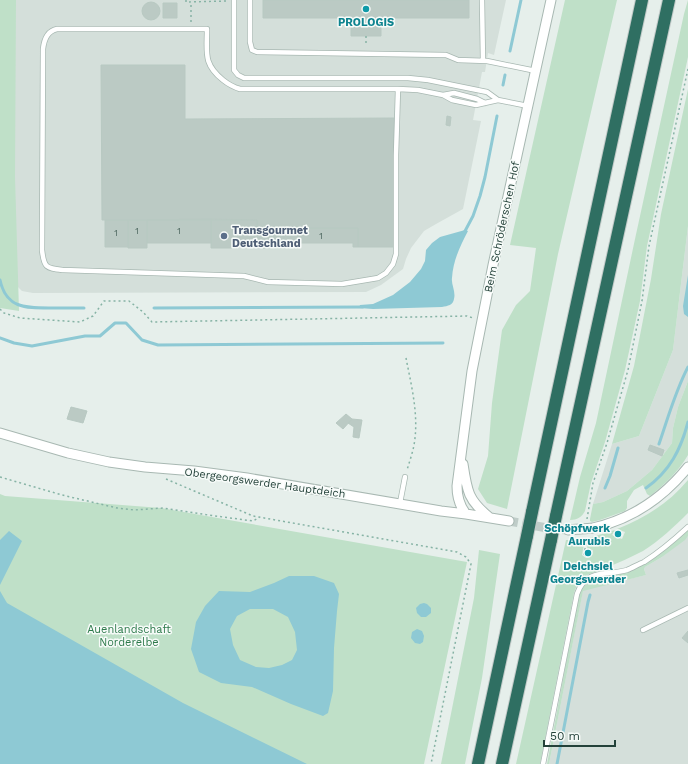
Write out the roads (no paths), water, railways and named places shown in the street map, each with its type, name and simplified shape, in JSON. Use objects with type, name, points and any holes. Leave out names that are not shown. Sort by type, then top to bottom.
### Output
[{"type":"highway","points":[[478,764],[642,0]]},
{"type":"highway","points":[[502,764],[669,0]]},
{"type":"street","name":"Beim Schröderschen Hof","points":[[466,514],[459,502],[457,491],[472,371],[551,0]]},
{"type":"street","name":"Obergeorgswerder Hauptdeich","points":[[0,434],[61,451],[122,464],[247,478],[509,522]]},
{"type":"street","name":"Beim Schröderschen Hof","points":[[461,456],[468,492],[472,500],[490,518]]},
{"type":"street","points":[[568,530],[586,532],[624,517],[649,504],[672,486],[688,467]]},
{"type":"lane","points":[[234,0],[234,70],[242,78],[421,79],[487,92],[498,100]]},
{"type":"lane","points":[[250,0],[250,42],[252,50],[257,52],[446,55],[458,60],[487,61],[536,71]]},
{"type":"lane","points":[[482,0],[483,61]]},
{"type":"lane","points":[[398,89],[396,154],[396,254],[393,264],[386,273],[378,278],[342,284],[268,282],[244,276],[63,270],[49,267],[44,262],[42,250],[43,44],[47,36],[52,31],[58,29],[206,30],[207,55],[212,69],[235,88],[240,89],[398,89],[418,90],[443,95],[452,100],[476,105],[498,100],[528,106]]},
{"type":"lane","points":[[400,503],[405,477]]},
{"type":"lane","points":[[544,764],[579,588],[593,576],[606,572],[627,570],[643,562],[663,549],[688,527]]},
{"type":"lane","points":[[643,630],[688,608]]},
{"type":"water","points":[[465,230],[468,231],[457,254],[454,266],[452,280],[454,296],[451,304],[442,307],[359,308],[360,305],[373,304],[393,295],[410,282],[421,269],[425,261],[426,250],[432,243],[440,237]]},
{"type":"water","points":[[688,275],[688,317],[684,314],[683,306]]},
{"type":"water","points":[[9,531],[22,541],[0,585],[0,540]]},
{"type":"water","points":[[289,576],[314,576],[334,583],[339,594],[334,648],[333,691],[328,713],[323,716],[252,687],[221,683],[199,672],[191,649],[196,622],[205,606],[219,591],[250,592]],"holes":[[[250,609],[273,609],[288,617],[295,632],[297,650],[292,660],[282,665],[269,668],[256,667],[240,660],[233,645],[230,629],[237,616]]]},
{"type":"water","points":[[0,591],[7,603],[183,703],[307,764],[0,764]]},
{"type":"water","points":[[424,603],[431,608],[431,613],[426,617],[421,617],[417,613],[416,608],[420,604]]},
{"type":"water","points":[[417,629],[422,631],[424,636],[423,642],[420,644],[415,643],[411,638],[412,632]]},
{"type":"waterway","points":[[510,51],[521,0]]},
{"type":"waterway","points":[[503,85],[505,75]]},
{"type":"waterway","points":[[464,233],[473,216],[480,196],[497,116]]},
{"type":"waterway","points":[[0,280],[7,296],[12,301],[25,307],[84,308]]},
{"type":"waterway","points":[[154,308],[363,307]]},
{"type":"waterway","points":[[0,338],[14,343],[32,346],[85,336],[100,336],[115,323],[126,323],[142,340],[158,345],[443,343]]},
{"type":"waterway","points":[[659,444],[675,395],[688,367]]},
{"type":"waterway","points":[[646,488],[668,467],[678,450],[688,422]]},
{"type":"waterway","points":[[605,488],[618,448]]},
{"type":"waterway","points":[[557,764],[590,595]]},
{"type":"tunnel","points":[[509,521],[568,530]]},
{"type":"place","name":"PROLOGIS","points":[[366,9]]},
{"type":"place","name":"Transgourmet Deutschland","points":[[224,236]]},
{"type":"place","name":"Schöpfwerk Aurubis","points":[[618,534]]},
{"type":"place","name":"Deichsiel Georgswerder","points":[[588,553]]},
{"type":"park label","name":"Auenlandschaft Norderelbe","points":[[129,635]]}]
